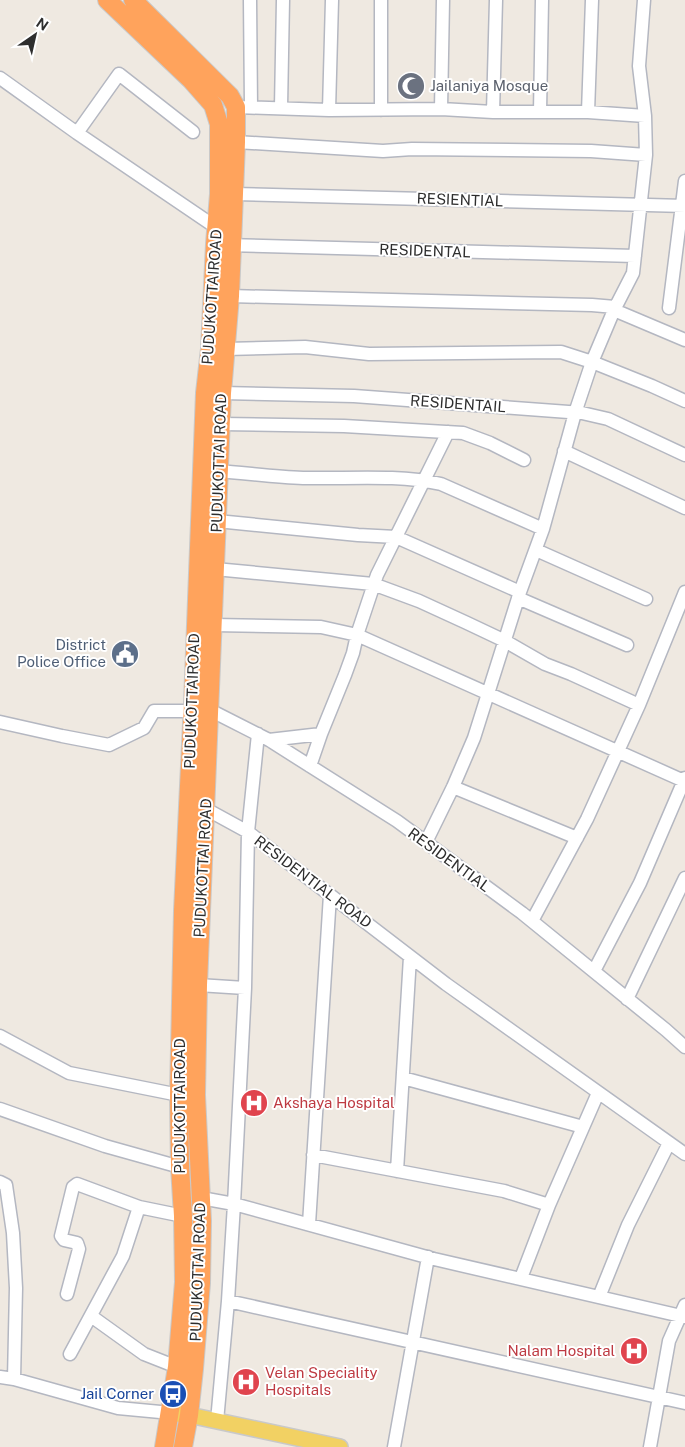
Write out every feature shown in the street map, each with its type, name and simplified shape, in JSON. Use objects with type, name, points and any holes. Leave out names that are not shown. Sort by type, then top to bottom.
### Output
[{"type":"highway","name":"PUDUKOTTAIROAD","points":[[107,0],[191,80],[213,105],[219,124],[221,239],[205,393],[183,911],[187,1095],[180,1167],[184,1282],[177,1366],[171,1413],[164,1447]]},
{"type":"highway","points":[[133,0],[243,107]]},
{"type":"highway","name":"PUDUKOTTAI ROAD","points":[[182,1447],[189,1415],[201,1283],[201,1198],[187,1095],[198,985],[218,471],[230,296],[221,239],[234,194],[236,142],[243,107]]},
{"type":"main road","points":[[171,1413],[189,1415],[340,1447]]},
{"type":"street","points":[[250,0],[243,107],[330,110],[441,109],[493,112],[588,112],[645,116]]},
{"type":"street","points":[[281,108],[283,0]]},
{"type":"street","points":[[330,110],[332,0]]},
{"type":"street","points":[[381,0],[381,110]]},
{"type":"street","points":[[441,109],[443,0]]},
{"type":"street","points":[[493,112],[496,0]]},
{"type":"street","points":[[540,112],[542,0]]},
{"type":"street","points":[[588,112],[592,0]]},
{"type":"street","points":[[426,842],[474,738],[519,595],[543,529],[575,413],[592,362],[614,309],[633,273],[646,154],[645,116],[639,66],[644,0]]},
{"type":"street","points":[[77,133],[119,74],[193,132]]},
{"type":"street","points":[[0,78],[221,239]]},
{"type":"street","points":[[236,142],[383,152],[412,149],[591,151],[646,154]]},
{"type":"street","points":[[669,308],[684,206],[685,181]]},
{"type":"street","name":"RESIENTIAL","points":[[234,194],[684,206]]},
{"type":"street","name":"RESIDENTAL","points":[[221,239],[635,256]]},
{"type":"street","points":[[230,296],[592,305],[614,309],[685,340]]},
{"type":"street","points":[[226,349],[305,347],[369,354],[560,352],[592,362],[685,401]]},
{"type":"street","name":"RESIDENTAIL","points":[[222,393],[354,396],[582,413],[608,419],[685,455]]},
{"type":"street","points":[[221,424],[344,426],[463,433],[524,460]]},
{"type":"street","points":[[310,766],[353,653],[373,584],[448,432]]},
{"type":"street","points":[[564,451],[685,508]]},
{"type":"street","points":[[218,471],[302,478],[392,477],[425,480],[441,484],[543,529]]},
{"type":"street","points":[[216,521],[396,537],[627,645]]},
{"type":"street","points":[[536,550],[646,599]]},
{"type":"street","points":[[215,569],[373,584],[419,602],[504,641],[545,664],[639,705]]},
{"type":"street","points":[[532,921],[577,838],[618,752],[685,592]]},
{"type":"street","points":[[213,625],[321,628],[357,635],[684,780],[640,883],[594,971]]},
{"type":"street","name":"RESIDENTIAL","points":[[0,722],[109,745],[144,728],[154,711],[192,707],[210,709],[264,737],[397,821],[532,921],[685,1047]]},
{"type":"street","points":[[206,809],[248,832],[264,737],[321,734]]},
{"type":"street","points":[[453,787],[577,838]]},
{"type":"street","name":"RESIDENTIAL ROAD","points":[[248,832],[462,996],[685,1154]]},
{"type":"street","name":"RESIDENTIAL ROAD","points":[[217,1421],[228,1300],[234,1204],[245,988],[248,832]]},
{"type":"street","points":[[627,998],[685,878]]},
{"type":"street","points":[[308,1224],[330,896]]},
{"type":"street","points":[[397,1171],[410,957]]},
{"type":"street","points":[[198,985],[245,988]]},
{"type":"street","points":[[0,1036],[69,1073],[187,1095]]},
{"type":"street","points":[[403,1078],[583,1127]]},
{"type":"street","points":[[520,1278],[549,1205],[598,1093]]},
{"type":"street","points":[[0,1109],[105,1146],[180,1167]]},
{"type":"street","points":[[599,1297],[628,1225],[669,1143]]},
{"type":"street","points":[[313,1155],[504,1191],[549,1205]]},
{"type":"street","points":[[0,1182],[6,1185],[13,1233],[16,1288],[14,1379]]},
{"type":"street","points":[[67,1294],[79,1249],[76,1243],[64,1240],[61,1236],[73,1187],[77,1184],[139,1207],[183,1216]]},
{"type":"street","points":[[201,1198],[234,1204],[428,1257],[599,1297],[683,1313],[669,1341],[650,1447]]},
{"type":"street","points":[[70,1354],[123,1256],[139,1207]]},
{"type":"street","points":[[394,1447],[428,1257]]},
{"type":"street","points":[[228,1300],[685,1403]]},
{"type":"street","points":[[91,1316],[144,1354],[177,1366]]},
{"type":"street","points":[[0,1377],[14,1379],[118,1408],[171,1413]]},
{"type":"place","name":"Jailaniya Mosque","points":[[411,86]]},
{"type":"place","name":"District Police Office","points":[[125,654]]},
{"type":"place","name":"Akshaya Hospital","points":[[254,1103]]},
{"type":"place","name":"Nalam Hospital","points":[[634,1351]]},
{"type":"place","name":"Velan Speciality Hospitals","points":[[246,1382]]},
{"type":"place","name":"Jail Corner","points":[[173,1394]]}]
